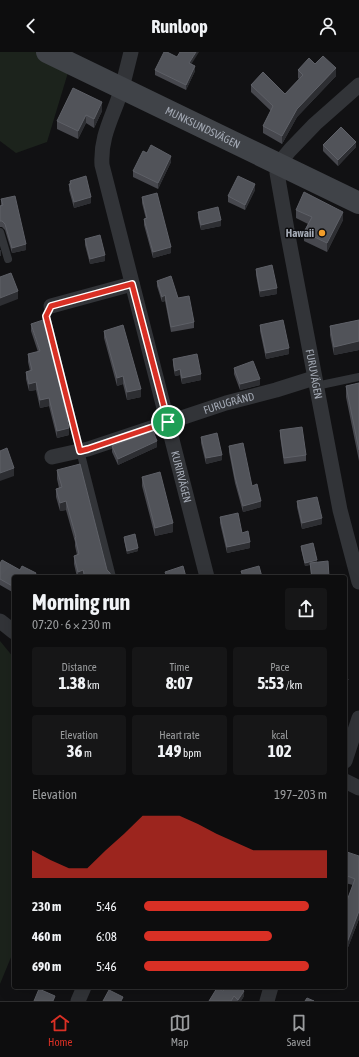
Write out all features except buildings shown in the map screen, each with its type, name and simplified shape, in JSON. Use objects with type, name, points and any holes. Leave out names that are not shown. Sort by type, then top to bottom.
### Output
[{"type":"street","name":"MUNKSUNDSVÄGEN","points":[[47,52],[359,203]]},
{"type":"street","name":"KURIRVÄGEN","points":[[131,52],[122,89],[108,124],[101,151],[102,164],[206,575]]},
{"type":"street","points":[[280,166],[290,150],[315,124],[359,86]]},
{"type":"street","name":"FURUVÄGEN","points":[[280,166],[277,173],[278,181],[315,382],[340,510],[359,582]]},
{"type":"street","points":[[51,306],[132,284]]},
{"type":"street","name":"FURUGRÄND","points":[[52,456],[88,449],[168,422],[315,382]]},
{"type":"street","points":[[0,621],[12,630]]},
{"type":"street","points":[[347,755],[359,718]]},
{"type":"street","points":[[347,782],[359,788]]},
{"type":"street","points":[[78,1001],[83,989]]},
{"type":"street","points":[[267,1001],[270,989]]},
{"type":"lane","points":[[0,232],[8,259]]},
{"type":"lane","points":[[51,306],[46,316],[111,575]]},
{"type":"lane","points":[[315,382],[359,377]]},
{"type":"shaded area","points":[[0,52],[65,52],[73,56],[47,142],[16,153],[0,141]]},
{"type":"shaded area","points":[[0,641],[12,656],[12,955],[0,984]]},
{"type":"place","name":"Hawaii","points":[[322,233]]},
{"type":"route","points":[[132,284],[168,422],[80,451],[46,316],[51,306],[132,284]]}]
